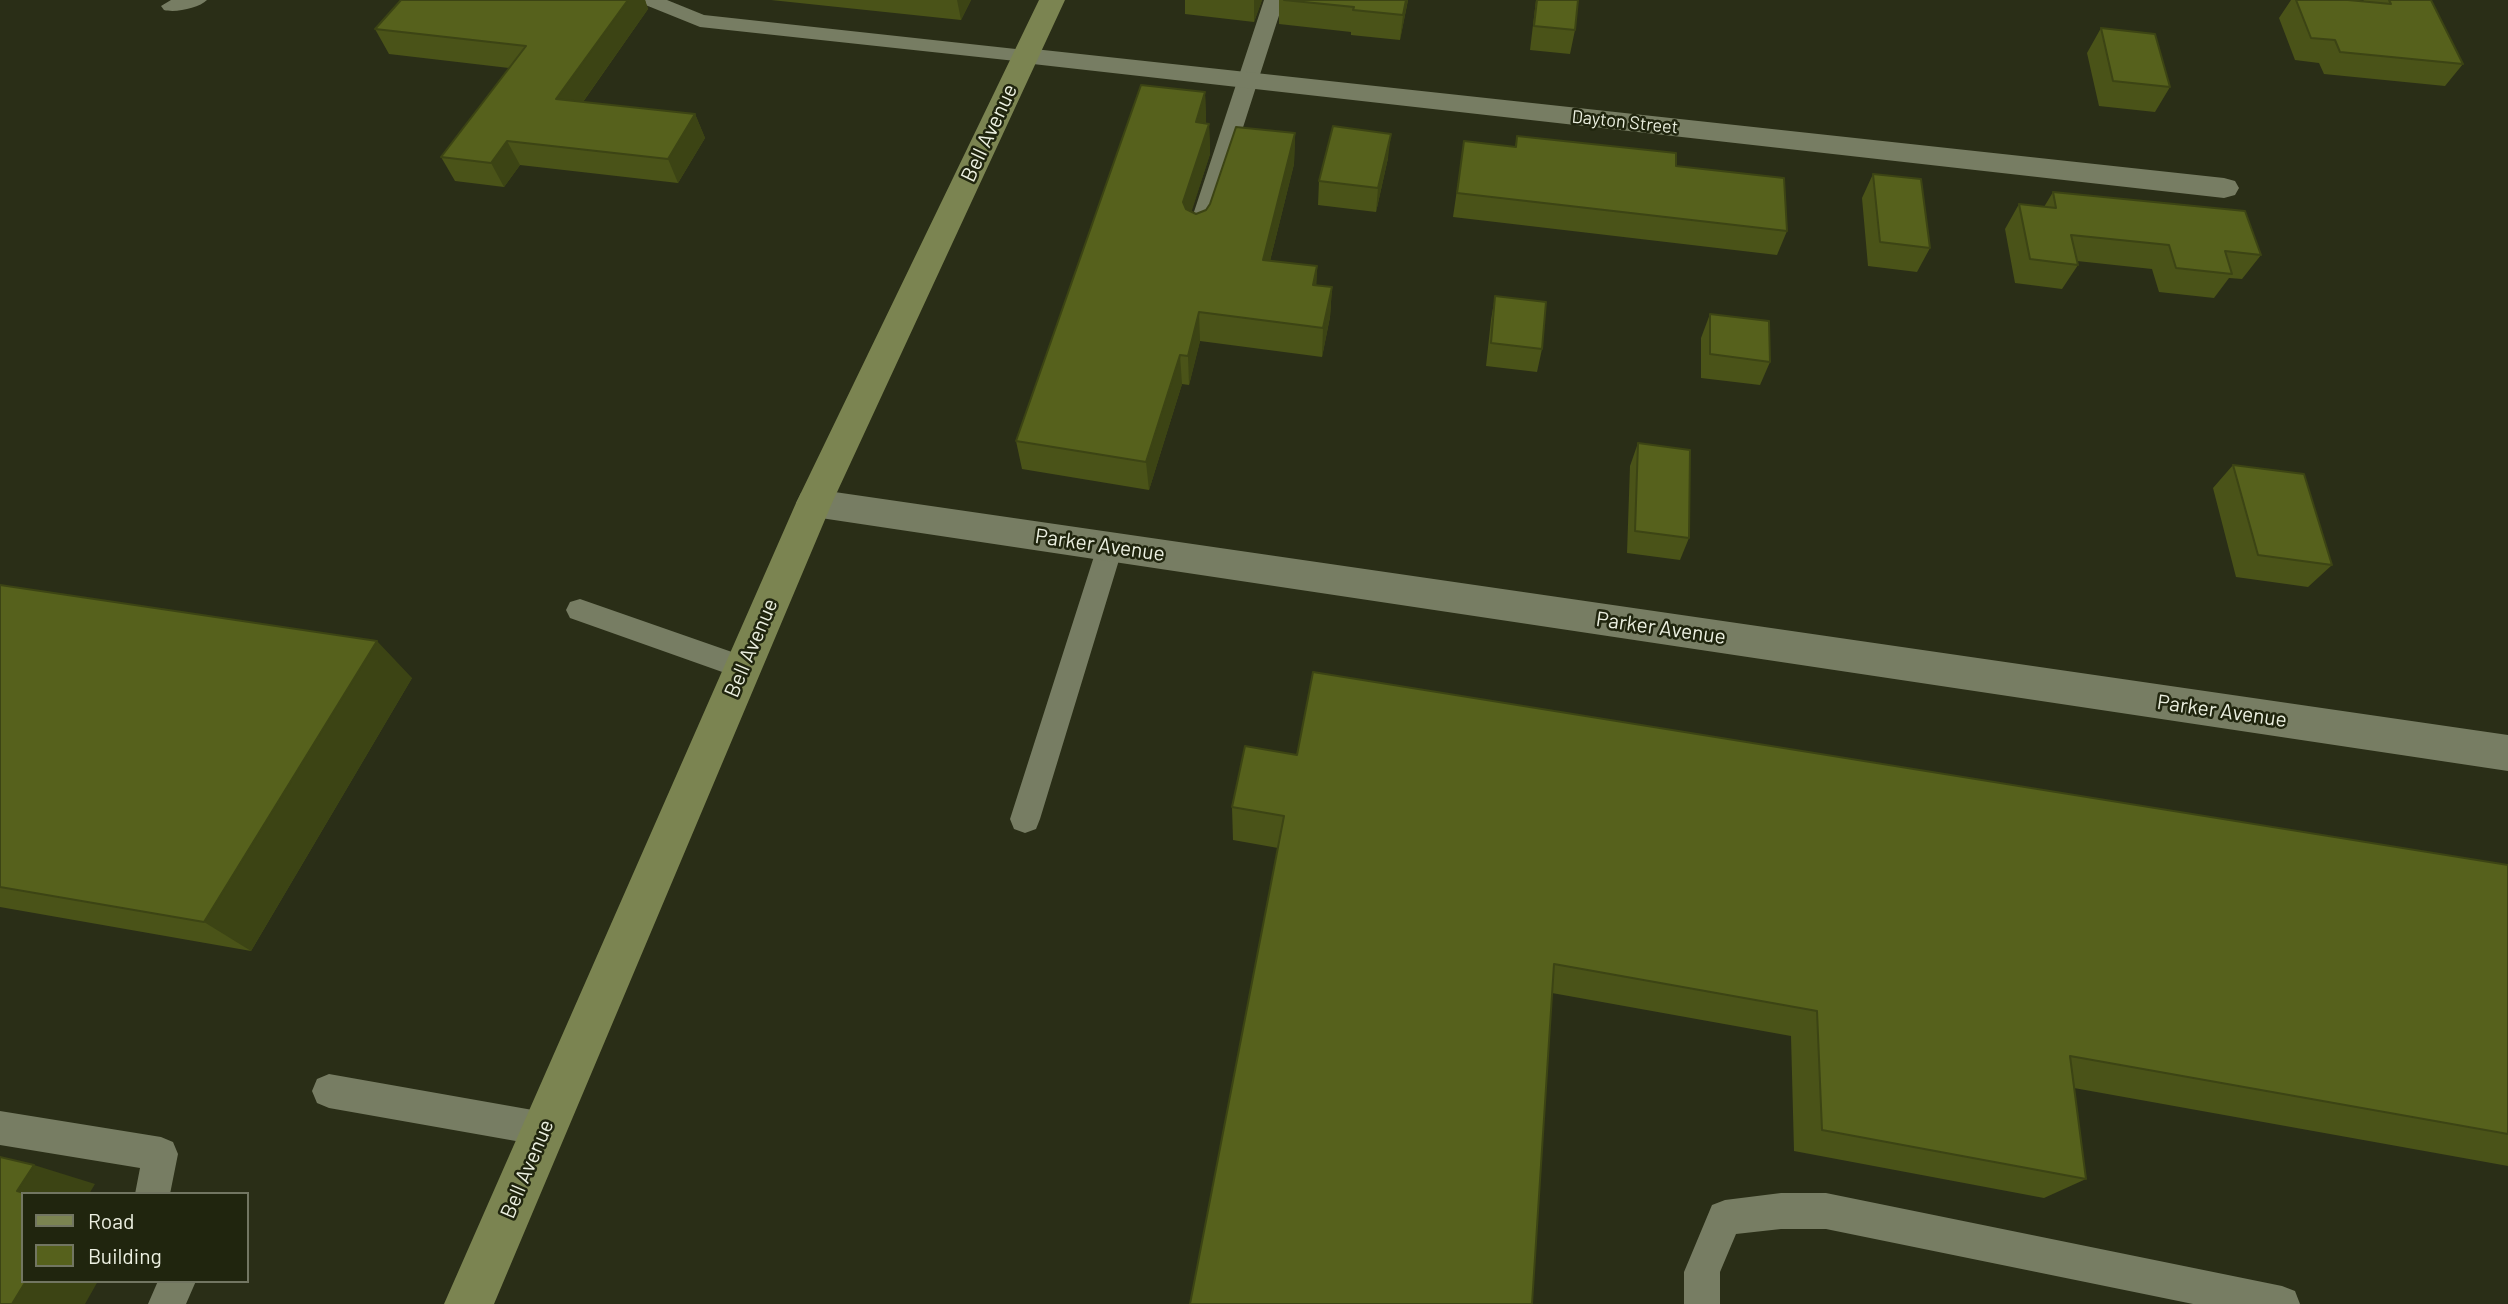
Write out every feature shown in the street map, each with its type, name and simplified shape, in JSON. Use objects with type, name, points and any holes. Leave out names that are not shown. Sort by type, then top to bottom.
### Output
[{"type":"main road","name":"Bell Avenue","points":[[469,1304],[814,503],[1052,0]]},
{"type":"street","name":"Dayton Street","points":[[1025,57],[2224,188]]},
{"type":"street","name":"Parker Avenue","points":[[814,503],[2508,753]]},
{"type":"lane","points":[[171,6],[197,0]]},
{"type":"lane","points":[[650,0],[700,21],[1025,57]]},
{"type":"lane","points":[[1198,233],[1274,0]]},
{"type":"lane","points":[[1025,819],[1110,547]]},
{"type":"lane","points":[[580,610],[742,667]]},
{"type":"lane","points":[[328,1091],[544,1129]]},
{"type":"lane","points":[[0,1128],[161,1154],[152,1192]]},
{"type":"lane","points":[[1702,1304],[1702,1272],[1725,1218],[1781,1211],[1826,1211],[2282,1304]]},
{"type":"lane","points":[[166,1304],[177,1283]]},
{"type":"building","points":[[401,0],[628,0],[556,99],[695,114],[668,159],[507,141],[491,163],[441,157],[526,46],[375,29]]},
{"type":"building","points":[[1284,0],[1406,0],[1403,15]]},
{"type":"building","points":[[1537,0],[1578,0],[1575,30],[1534,26]]},
{"type":"building","points":[[2296,0],[2348,0],[2391,4],[2389,0],[2431,0],[2463,64],[2340,52],[2335,40],[2311,38]]},
{"type":"building","points":[[2101,28],[2155,34],[2170,87],[2113,81]]},
{"type":"building","points":[[1141,85],[1205,92],[1196,122],[1209,124],[1183,202],[1186,209],[1196,214],[1206,210],[1210,204],[1236,127],[1295,133],[1263,260],[1317,266],[1313,285],[1332,287],[1323,328],[1199,312],[1188,356],[1180,355],[1146,462],[1016,441]]},
{"type":"building","points":[[1333,126],[1391,134],[1378,188],[1319,181]]},
{"type":"building","points":[[1517,136],[1676,153],[1676,166],[1784,178],[1787,231],[1457,193],[1464,141],[1516,147]]},
{"type":"building","points":[[1873,174],[1921,179],[1930,248],[1880,242]]},
{"type":"building","points":[[2053,192],[2245,211],[2261,255],[2225,251],[2232,274],[2176,268],[2169,245],[2071,235],[2078,265],[2030,259],[2019,204],[2056,208]]},
{"type":"building","points":[[1495,296],[1546,302],[1542,349],[1491,343]]},
{"type":"building","points":[[1710,314],[1769,321],[1770,362],[1710,354]]},
{"type":"building","points":[[1638,443],[1690,450],[1689,538],[1635,531]]},
{"type":"building","points":[[2233,465],[2304,474],[2332,565],[2258,555]]},
{"type":"building","points":[[0,585],[377,641],[204,922],[0,887]]},
{"type":"building","points":[[1313,672],[2508,865],[2508,1134],[2070,1056],[2086,1179],[1822,1130],[1817,1011],[1554,964],[1532,1304],[1190,1304],[1284,816],[1232,807],[1245,746],[1297,755]]},
{"type":"building","points":[[0,1157],[34,1165],[17,1191],[21,1192],[21,1283],[25,1283],[12,1304],[0,1304]]}]
